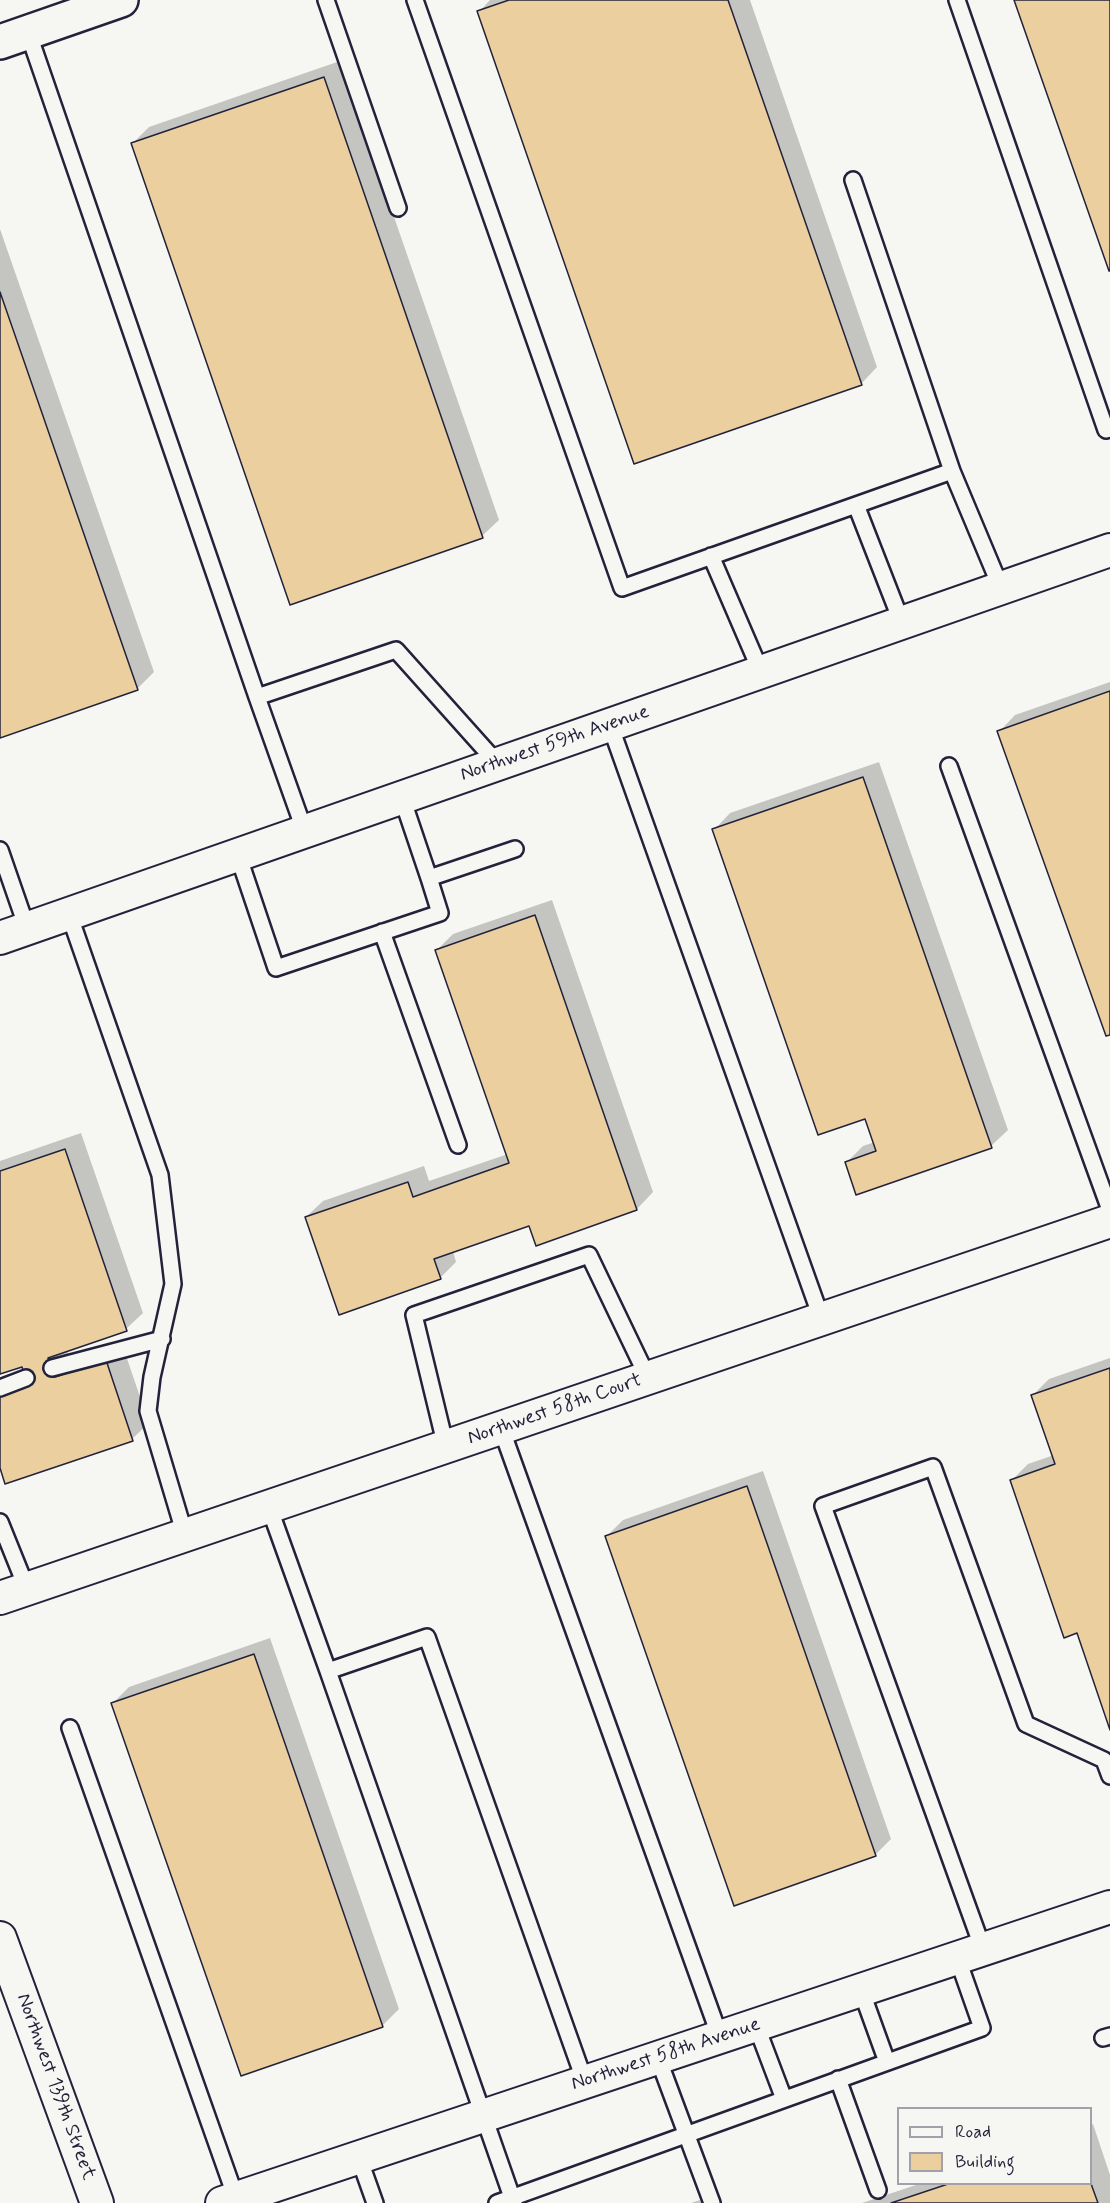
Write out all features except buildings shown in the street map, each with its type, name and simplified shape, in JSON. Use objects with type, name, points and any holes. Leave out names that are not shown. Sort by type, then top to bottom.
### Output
[{"type":"street","points":[[14,37],[121,0]]},
{"type":"street","name":"Northwest 59th Avenue","points":[[14,933],[1110,550]]},
{"type":"street","name":"Northwest 58th Court","points":[[14,1594],[1110,1221]]},
{"type":"street","name":"Northwest 58th Avenue","points":[[229,2201],[1110,1907]]},
{"type":"street","name":"Northwest 139th Street","points":[[0,1938],[97,2203]]},
{"type":"lane","points":[[326,0],[398,208]]},
{"type":"lane","points":[[415,0],[622,588],[952,471]]},
{"type":"lane","points":[[957,0],[1106,430],[1110,429]]},
{"type":"lane","points":[[14,37],[305,832]]},
{"type":"lane","points":[[853,180],[952,471],[1001,588]]},
{"type":"lane","points":[[856,505],[902,623]]},
{"type":"lane","points":[[711,556],[761,672]]},
{"type":"lane","points":[[257,696],[396,651],[498,764]]},
{"type":"lane","points":[[610,725],[822,1320]]},
{"type":"lane","points":[[949,766],[1110,1210]]},
{"type":"lane","points":[[238,855],[276,968],[440,913],[402,798]]},
{"type":"lane","points":[[429,878],[515,849]]},
{"type":"lane","points":[[0,850],[14,933]]},
{"type":"lane","points":[[69,914],[160,1175],[173,1284],[152,1377],[148,1411],[185,1535]]},
{"type":"lane","points":[[382,932],[458,1144]]},
{"type":"lane","points":[[446,1447],[414,1315],[589,1255],[648,1378]]},
{"type":"lane","points":[[52,1368],[162,1339]]},
{"type":"lane","points":[[0,1388],[26,1378]]},
{"type":"lane","points":[[501,1428],[720,2037]]},
{"type":"lane","points":[[497,2203],[513,2200],[687,2134],[982,2028],[970,1953],[823,1506],[933,1467],[1026,1724],[1104,1760],[1110,1776]]},
{"type":"lane","points":[[269,1507],[513,2200]]},
{"type":"lane","points":[[0,1522],[14,1594]]},
{"type":"lane","points":[[328,1671],[428,1637],[585,2082]]},
{"type":"lane","points":[[70,1728],[229,2201]]},
{"type":"lane","points":[[861,1990],[887,2062]]},
{"type":"lane","points":[[756,2025],[784,2099]]},
{"type":"lane","points":[[658,2058],[712,2203]]},
{"type":"lane","points":[[838,2079],[878,2190]]},
{"type":"lane","points":[[360,2158],[375,2203]]}]
